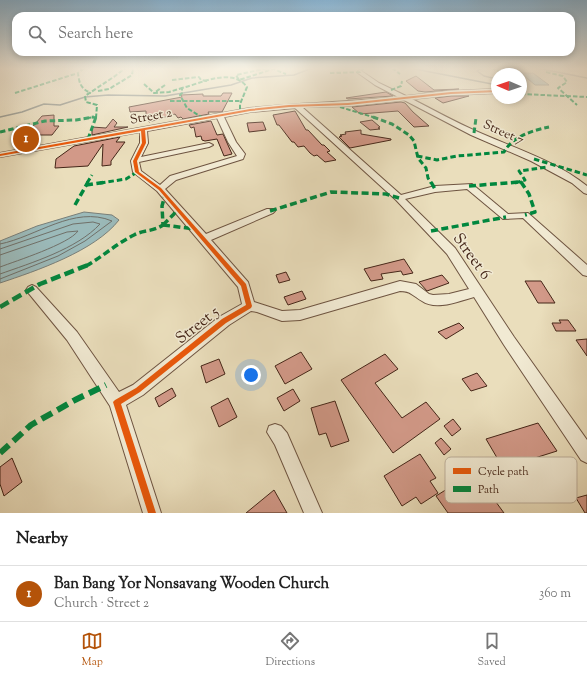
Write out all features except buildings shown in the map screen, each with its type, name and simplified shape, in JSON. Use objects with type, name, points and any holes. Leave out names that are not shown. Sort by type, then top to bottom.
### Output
[{"type":"street","name":"Street 7","points":[[393,92],[474,133],[534,159],[575,181],[587,191]]},
{"type":"street","name":"Street 2","points":[[0,154],[250,110],[348,104],[408,99],[451,93],[475,92]]},
{"type":"street","name":"Street 6","points":[[297,106],[399,198],[451,251],[587,454]]},
{"type":"street","points":[[160,188],[173,178],[240,157],[241,154],[232,142],[220,116]]},
{"type":"street","points":[[143,130],[144,143],[135,161],[137,172],[160,188],[244,285],[249,306],[258,307],[282,316],[300,315],[400,286],[408,285],[414,287],[425,298],[433,300],[477,291]]},
{"type":"street","points":[[135,161],[209,145]]},
{"type":"street","points":[[399,198],[435,189],[469,186],[506,217],[524,215],[587,272]]},
{"type":"street","points":[[204,239],[270,211]]},
{"type":"street","points":[[32,290],[72,336],[117,402],[152,513]]},
{"type":"street","name":"Street 5","points":[[117,402],[138,390],[224,321],[249,306]]},
{"type":"street","points":[[275,432],[281,439],[312,513]]},
{"type":"water","points":[[84,212],[112,215],[119,220],[95,241],[64,259],[0,283],[0,241],[37,226]]},
{"type":"waterway","points":[[0,117],[22,112],[44,104],[60,105],[85,97],[108,95],[165,96],[189,92]]},
{"type":"marked path","points":[[88,139],[96,121],[97,105],[86,102],[85,96],[91,92]]},
{"type":"marked path","points":[[155,92],[154,93],[169,92]]},
{"type":"marked path","points":[[182,92],[180,95],[187,108],[203,118]]},
{"type":"marked path","points":[[240,112],[240,104],[245,92]]},
{"type":"marked path","points":[[562,92],[577,105]]},
{"type":"marked path","points":[[527,94],[587,97]]},
{"type":"marked path","points":[[170,101],[241,101]]},
{"type":"marked path","points":[[340,107],[392,124],[409,135],[416,145],[419,161],[426,168],[428,178],[435,189]]},
{"type":"marked path","points":[[0,132],[45,121],[76,120],[96,117]]},
{"type":"marked path","points":[[474,133],[476,118]]},
{"type":"marked path","points":[[417,156],[437,160],[457,156],[504,152],[511,143],[524,135],[549,127]]},
{"type":"marked path","points":[[534,159],[587,175]]},
{"type":"marked path","points":[[469,186],[515,183],[525,180],[519,171],[548,167]]},
{"type":"marked path","points":[[86,185],[126,179],[137,172]]},
{"type":"marked path","points":[[75,205],[92,175]]},
{"type":"marked path","points":[[520,181],[529,194],[535,212],[525,215]]},
{"type":"marked path","points":[[270,211],[331,192],[386,194],[399,198]]},
{"type":"marked path","points":[[0,307],[40,284],[87,266],[121,242],[136,234],[155,230],[163,225],[162,206],[165,195]]},
{"type":"marked path","points":[[163,225],[174,214],[177,208]]},
{"type":"marked path","points":[[431,231],[506,217]]},
{"type":"marked path","points":[[163,225],[195,229]]},
{"type":"marked path","points":[[0,453],[31,425],[75,400],[106,385]]},
{"type":"cycle path","points":[[0,155],[250,110],[289,106],[348,104],[451,93],[475,92]]},
{"type":"cycle path","points":[[143,130],[144,143],[135,161],[137,172],[160,189],[244,285],[249,306],[224,321],[138,390],[117,402],[152,513]]},
{"type":"place","name":"Ban Bang Yor Nonsavang Wooden Church","points":[[26,139]]}]
